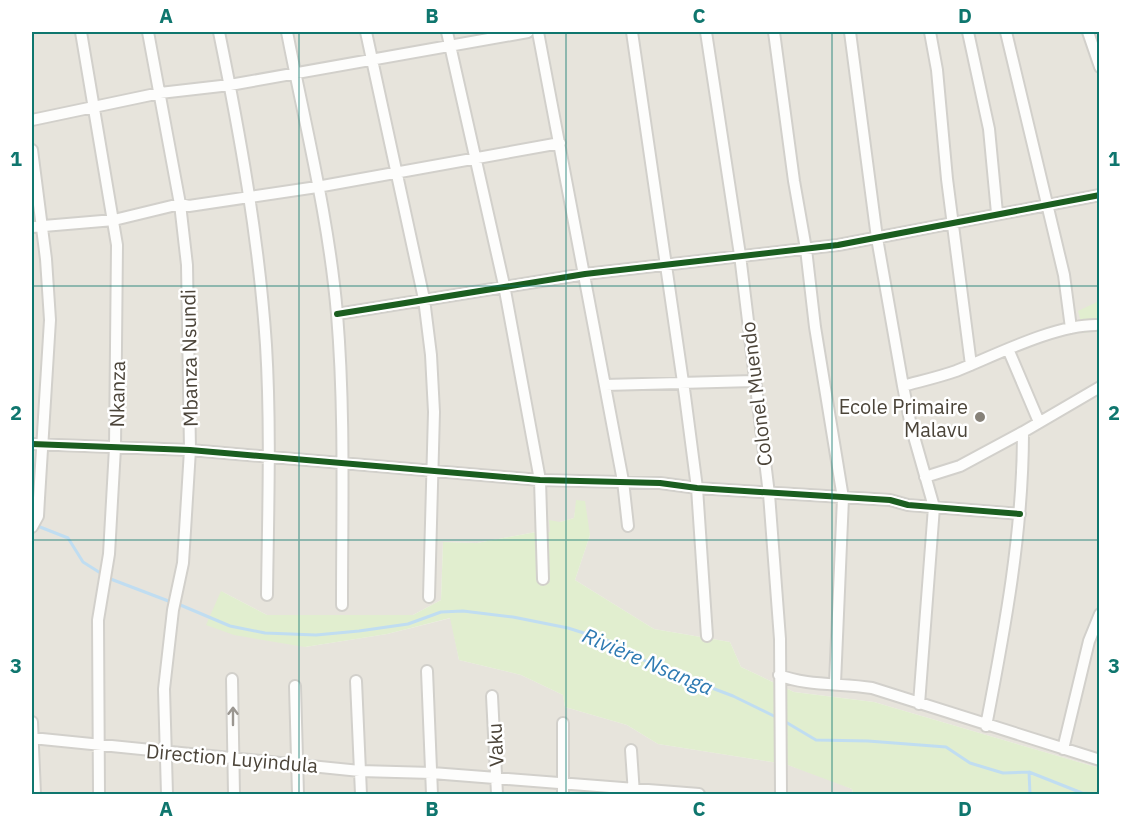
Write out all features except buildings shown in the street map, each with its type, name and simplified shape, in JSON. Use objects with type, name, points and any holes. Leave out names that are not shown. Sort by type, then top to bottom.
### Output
[{"type":"street","name":"Nkanza","points":[[81,32],[117,245],[118,386],[115,448],[109,554],[98,620],[99,795]]},
{"type":"street","name":"Mbanza Nsundi","points":[[148,32],[180,204],[187,265],[190,450],[183,563],[173,609],[164,689],[167,795]]},
{"type":"street","points":[[219,32],[249,197],[261,282],[266,345],[269,458],[267,595]]},
{"type":"street","points":[[287,32],[317,187],[337,314],[343,464],[342,605]]},
{"type":"street","points":[[366,32],[423,299],[431,355],[433,469],[429,597]]},
{"type":"street","points":[[447,32],[504,285],[540,480],[543,579]]},
{"type":"street","points":[[32,120],[160,93],[230,85],[450,44],[528,32]]},
{"type":"street","points":[[538,32],[623,482],[628,526]]},
{"type":"street","points":[[632,32],[697,488],[707,636]]},
{"type":"street","name":"Colonel Muendo","points":[[706,32],[740,255],[769,494],[780,639],[781,795]]},
{"type":"street","points":[[774,32],[794,181],[806,249],[815,327],[843,498],[836,682]]},
{"type":"street","points":[[850,32],[877,238],[903,386],[934,507],[919,704]]},
{"type":"street","points":[[930,32],[937,70],[952,223],[971,364]]},
{"type":"street","points":[[968,32],[989,129],[997,213]]},
{"type":"street","points":[[1006,32],[1065,275],[1071,328]]},
{"type":"street","points":[[1088,32],[1100,67]]},
{"type":"street","points":[[37,227],[114,220],[180,204],[189,206],[317,187],[560,143]]},
{"type":"street","points":[[32,150],[37,227],[50,320],[37,445],[38,516],[32,526]]},
{"type":"street","points":[[337,314],[504,285],[740,255],[806,249],[877,238],[1048,203],[1100,195]]},
{"type":"street","points":[[903,386],[942,376],[1008,349],[1071,328],[1096,324]]},
{"type":"street","points":[[1008,349],[1039,422]]},
{"type":"street","points":[[605,384],[754,381]]},
{"type":"street","points":[[925,477],[960,466],[1100,387]]},
{"type":"street","points":[[986,726],[1012,586],[1020,514],[1023,432]]},
{"type":"street","points":[[37,445],[190,450],[343,464],[433,469],[540,480],[623,482],[769,494],[890,500],[934,507],[1020,514]]},
{"type":"street","points":[[1063,749],[1089,640],[1100,614]]},
{"type":"street","points":[[427,671],[432,795]]},
{"type":"street","points":[[779,675],[795,681],[836,682],[872,688],[986,726],[1100,760]]},
{"type":"street","points":[[232,679],[234,795]]},
{"type":"street","points":[[356,681],[361,795]]},
{"type":"street","points":[[295,686],[298,795]]},
{"type":"street","name":"Vaku","points":[[492,696],[497,795]]},
{"type":"street","points":[[32,722],[34,795]]},
{"type":"street","points":[[562,723],[562,790]]},
{"type":"street","name":"Direction Luyindula","points":[[32,738],[360,771],[432,773],[496,779],[562,790],[699,794]]},
{"type":"street","points":[[631,750],[634,791]]},
{"type":"shaded area","points":[[32,32],[1099,32],[1099,768],[874,702],[794,692],[741,667],[730,642],[654,629],[575,580],[590,535],[577,500],[574,518],[560,522],[550,533],[536,532],[477,543],[443,542],[441,600],[413,615],[267,615],[221,591],[305,647],[387,634],[451,618],[459,660],[521,675],[563,695],[565,707],[627,725],[658,744],[785,764],[834,781],[852,789],[853,794],[32,794]]},
{"type":"green space","points":[[1099,301],[1099,330],[1084,333],[1078,311]]},
{"type":"green space","points":[[576,500],[585,501],[590,535],[575,580],[654,629],[730,642],[741,667],[794,692],[874,702],[1099,768],[1099,794],[853,794],[852,789],[785,764],[658,744],[627,725],[565,707],[563,695],[521,675],[459,660],[450,618],[387,634],[305,647],[234,635],[206,625],[221,591],[267,615],[413,615],[441,600],[443,542],[477,543],[536,532],[550,532],[549,520],[560,522],[574,518]]},
{"type":"waterway","name":"Rivière Nsanga","points":[[35,525],[68,538],[83,562],[102,574]]},
{"type":"waterway","name":"Rivière Nsanga","points":[[108,578],[171,602]]},
{"type":"waterway","name":"Rivière Nsanga","points":[[178,604],[230,626],[265,633],[316,635],[408,624],[441,612],[463,611],[513,617],[568,628],[612,642],[654,666],[733,696],[778,718]]},
{"type":"waterway","name":"Rivière Nsanga","points":[[784,721],[816,740],[946,747],[970,763],[1003,773],[1029,772],[1082,793],[1100,794]]},
{"type":"waterway","points":[[1029,772],[1030,794]]},
{"type":"cycle path","points":[[337,314],[585,274],[838,245],[1100,195]]},
{"type":"cycle path","points":[[32,444],[190,450],[540,480],[660,483],[697,488],[890,500],[908,505],[1020,514]]},
{"type":"place","name":"Ecole Primaire Malavu","points":[[980,417]]}]
